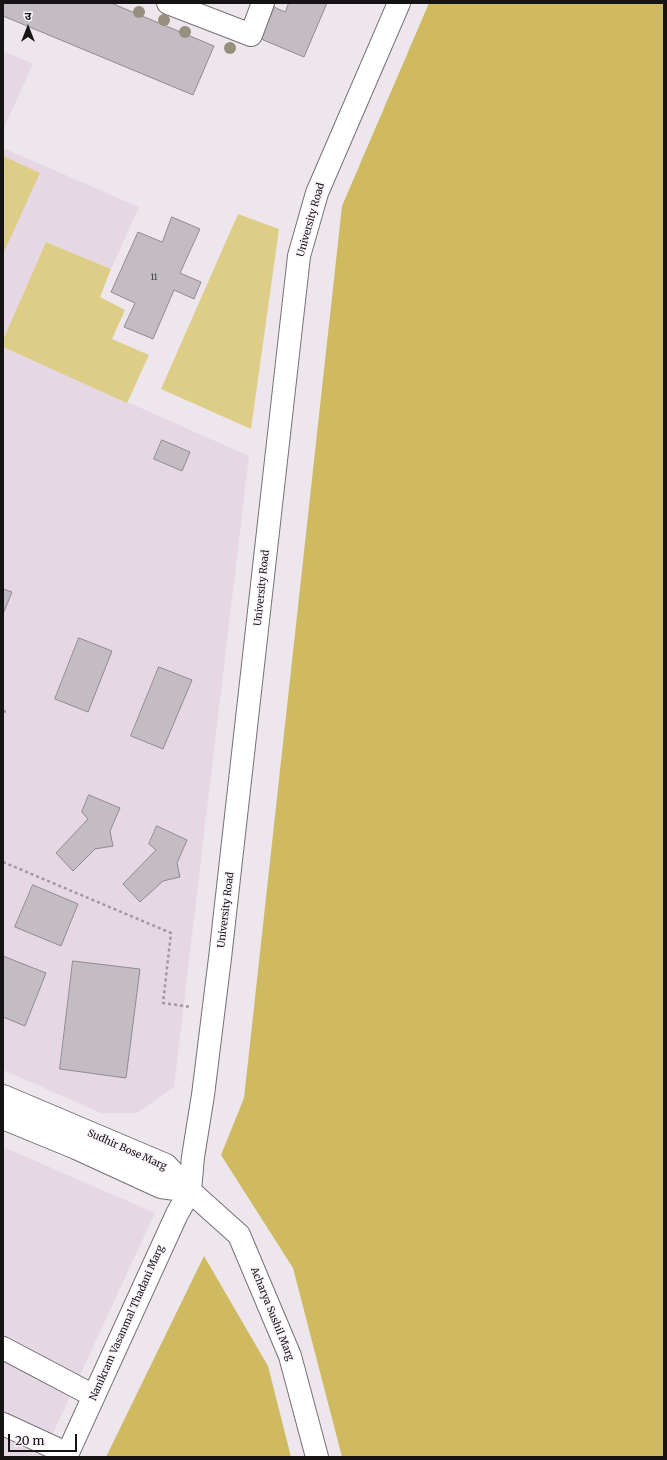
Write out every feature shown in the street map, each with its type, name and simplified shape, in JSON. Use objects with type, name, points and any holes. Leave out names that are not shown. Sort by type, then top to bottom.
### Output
[{"type":"street","points":[[168,3],[251,35],[263,3]]},
{"type":"street","name":"University Road","points":[[190,1191],[193,1157],[203,1096],[213,1013],[299,256],[317,193],[399,3]]},
{"type":"street","name":"Sudhir Bose Marg","points":[[3,1096],[166,1165],[190,1191]]},
{"type":"street","name":"Sudhir Bose Marg","points":[[3,1118],[76,1148],[161,1187],[190,1191]]},
{"type":"street","name":"Nanikram Vasanmal Thadani Marg","points":[[67,1456],[177,1214],[190,1191]]},
{"type":"street","name":"Acharya Sushil Marg","points":[[190,1191],[239,1235],[290,1356],[317,1457]]},
{"type":"street","points":[[3,1348],[94,1396]]},
{"type":"street","points":[[3,1424],[67,1456]]},
{"type":"path","points":[[3,711],[7,712]]},
{"type":"path","points":[[3,862],[171,933],[163,1003],[213,1013]]},
{"type":"shaded area","points":[[429,3],[664,3],[664,1457],[342,1457],[293,1268],[221,1155],[244,1098],[342,206]]},
{"type":"shaded area","points":[[3,51],[33,64],[3,130]]},
{"type":"shaded area","points":[[3,148],[139,207],[111,269],[46,242],[3,340]]},
{"type":"shaded area","points":[[3,156],[40,173],[3,254]]},
{"type":"shaded area","points":[[238,214],[279,229],[251,429],[161,389]]},
{"type":"shaded area","points":[[46,242],[111,269],[100,297],[125,310],[112,339],[149,355],[127,403],[3,347],[3,340]]},
{"type":"shaded area","points":[[3,347],[249,456],[174,1087],[137,1113],[101,1113],[3,1070]]},
{"type":"shaded area","points":[[3,1147],[155,1213],[42,1457],[3,1457]]},
{"type":"shaded area","points":[[204,1256],[268,1366],[291,1457],[106,1457]]},
{"type":"building","points":[[3,3],[111,3],[214,46],[193,95],[3,16]]},
{"type":"building","points":[[289,3],[327,3],[304,57],[261,39],[274,7],[285,12]]},
{"type":"building","points":[[172,217],[200,229],[180,273],[201,282],[194,299],[174,290],[153,339],[124,327],[135,303],[111,292],[138,232],[162,242]]},
{"type":"building","points":[[162,440],[190,452],[182,471],[154,459]]},
{"type":"building","points":[[3,589],[12,592],[3,614]]},
{"type":"building","points":[[79,638],[112,651],[88,712],[55,699]]},
{"type":"building","points":[[159,667],[192,680],[163,749],[131,736]]},
{"type":"building","points":[[89,795],[120,808],[110,831],[113,846],[95,849],[73,871],[56,853],[88,819],[82,812]]},
{"type":"building","points":[[157,826],[187,840],[177,863],[180,877],[163,881],[140,902],[123,884],[156,850],[149,844]]},
{"type":"building","points":[[33,885],[78,904],[61,946],[15,927]]},
{"type":"building","points":[[3,956],[46,973],[25,1026],[3,1017]]},
{"type":"building","points":[[73,961],[140,969],[126,1078],[60,1069]]}]
